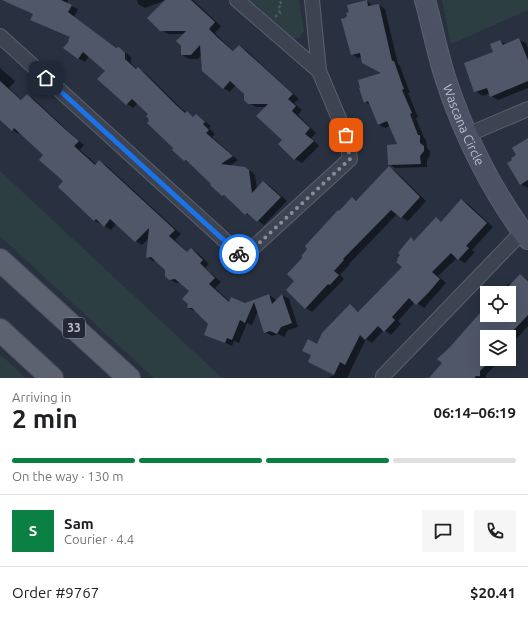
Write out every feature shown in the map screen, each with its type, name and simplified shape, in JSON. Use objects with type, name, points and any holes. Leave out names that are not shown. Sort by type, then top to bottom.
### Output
[{"type":"main road","name":"33","points":[[0,260],[129,378]]},
{"type":"main road","points":[[0,330],[52,378]]},
{"type":"street","points":[[237,0],[319,71]]},
{"type":"street","points":[[0,36],[243,258],[350,159],[346,135],[319,71],[312,0]]},
{"type":"street","name":"Wascana Circle","points":[[426,0],[444,76],[467,135],[501,199],[525,235]]},
{"type":"street","points":[[467,135],[528,109]]},
{"type":"street","points":[[383,376],[525,235]]},
{"type":"path","points":[[264,24],[280,13],[278,8],[282,5],[279,0]]},
{"type":"shaded area","points":[[250,0],[299,0],[304,31],[299,38],[290,38]]},
{"type":"shaded area","points":[[442,0],[528,0],[528,10],[451,44]]},
{"type":"shaded area","points":[[0,171],[222,378],[154,378],[0,236]]},
{"type":"shaded area","points":[[0,354],[26,378],[0,378]]},
{"type":"building","points":[[2,0],[61,0],[72,5],[68,12],[116,48],[119,47],[125,53],[125,59],[136,69],[138,67],[185,113],[187,111],[193,117],[196,114],[205,122],[203,124],[209,130],[206,133],[233,156],[221,164],[245,167],[249,170],[252,193],[263,181],[281,197],[257,222],[247,213],[245,215],[224,195],[222,196],[210,185],[211,184],[186,160],[184,161],[172,150],[173,148],[147,123],[149,119],[146,116],[148,114],[132,99],[126,105],[97,79],[105,71],[83,52],[78,59],[63,48],[69,41],[68,40],[70,37],[30,20],[33,14]]},
{"type":"building","points":[[165,0],[191,0],[215,22],[209,29],[217,37],[233,51],[239,45],[293,94],[288,99],[296,106],[292,111],[310,128],[305,134],[314,141],[294,160],[278,144],[282,140],[256,116],[268,104],[248,104],[244,100],[244,94],[230,81],[223,89],[202,71],[200,45],[191,55],[181,55],[181,46],[176,41],[186,31],[160,31],[147,18]]},
{"type":"building","points":[[367,0],[368,6],[379,4],[392,61],[394,61],[404,89],[402,90],[412,113],[410,114],[418,135],[420,135],[420,143],[424,146],[424,151],[420,156],[421,164],[388,165],[387,145],[397,144],[387,121],[378,125],[368,101],[364,103],[359,88],[358,80],[381,73],[362,63],[360,53],[351,55],[341,19],[345,18],[347,16],[346,13],[349,12],[347,5]]},
{"type":"building","points":[[519,38],[528,60],[528,81],[490,97],[487,88],[474,92],[464,63],[493,52],[490,44],[500,40],[503,45]]},
{"type":"building","points":[[0,81],[21,100],[27,94],[79,141],[74,146],[95,165],[99,160],[175,230],[169,236],[187,252],[191,248],[203,260],[200,263],[215,278],[209,284],[229,302],[231,297],[245,303],[269,294],[272,304],[282,294],[292,323],[281,327],[277,334],[270,331],[264,333],[254,302],[245,323],[240,320],[232,340],[227,338],[225,343],[204,335],[208,324],[192,308],[187,308],[188,304],[182,299],[189,291],[175,279],[169,280],[165,276],[165,270],[151,257],[146,258],[149,228],[135,242],[110,219],[104,227],[96,219],[94,221],[58,187],[63,181],[39,160],[43,155],[14,128],[12,131],[0,120]]},
{"type":"building","points":[[528,138],[528,180],[520,185],[507,163],[516,155],[512,148]]},
{"type":"building","points":[[389,166],[420,197],[401,218],[391,210],[343,259],[344,260],[334,271],[339,275],[330,285],[328,284],[305,309],[286,290],[294,281],[287,274],[302,258],[302,255],[307,249],[305,246],[338,210],[339,211],[352,197],[356,201]]},
{"type":"building","points":[[461,199],[487,223],[466,246],[469,248],[458,260],[451,253],[432,272],[440,279],[429,292],[416,305],[409,298],[392,317],[395,320],[384,332],[378,326],[365,340],[360,335],[345,365],[340,362],[334,375],[308,362],[311,355],[302,351],[308,339],[317,344],[322,333],[350,304],[358,312],[402,267],[396,262],[400,255],[398,253],[411,237],[414,241],[436,217],[441,222]]},
{"type":"building","points":[[520,274],[528,281],[528,315],[514,330],[480,330],[480,366],[485,366],[480,371],[480,376],[476,376],[474,378],[429,378],[442,363],[437,359],[450,347],[480,313],[480,322],[516,322],[516,286],[509,286]]},
{"type":"way so far","points":[[239,254],[243,258],[350,159],[346,135]]},
{"type":"route","points":[[46,78],[239,254]]}]
